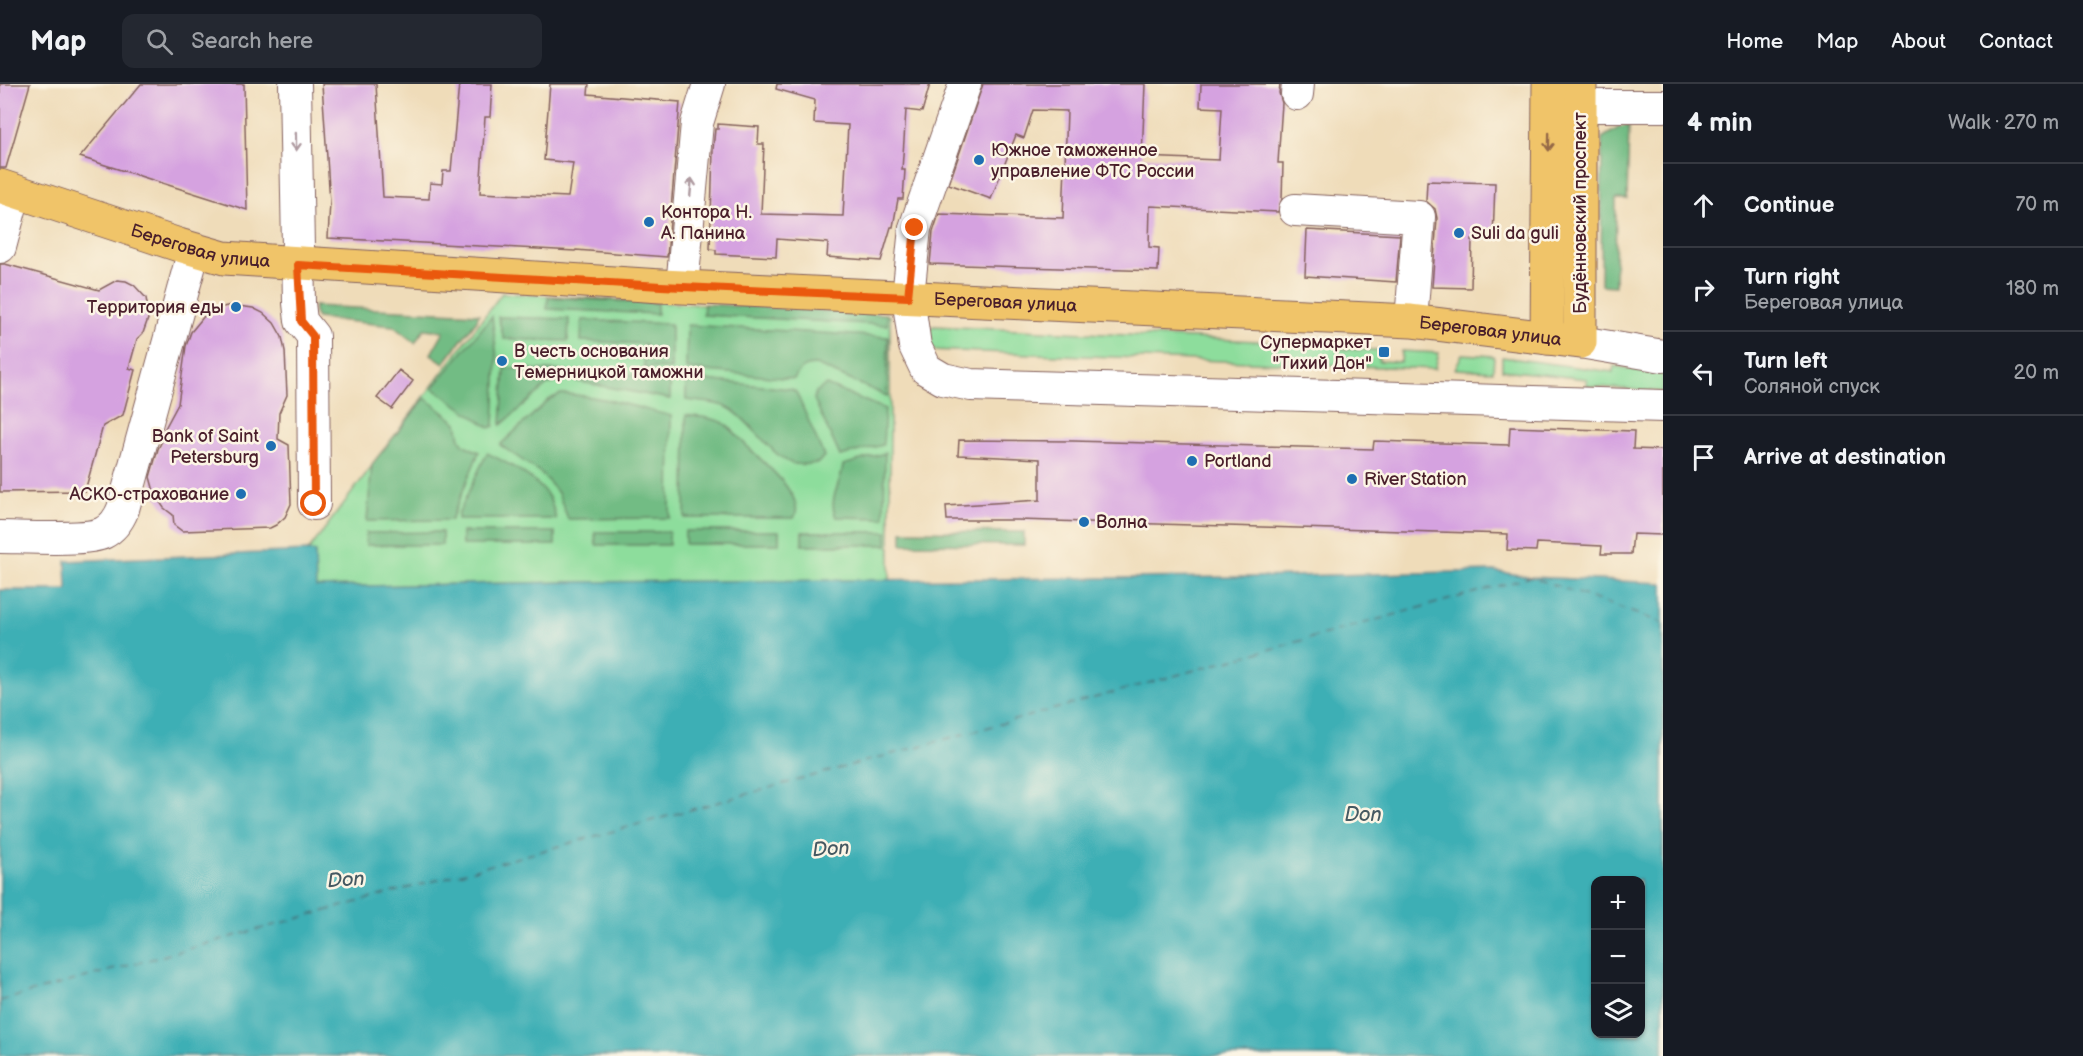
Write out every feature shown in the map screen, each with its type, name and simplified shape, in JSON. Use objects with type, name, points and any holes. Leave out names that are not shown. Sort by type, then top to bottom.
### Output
[{"type":"main road","name":"Будённовский проспект","points":[[1546,338],[1549,84]]},
{"type":"main road","name":"Будённовский проспект","points":[[1580,95],[1580,342]]},
{"type":"main road","name":"Береговая улица","points":[[8,189],[224,258],[298,265],[682,287],[1411,321],[1580,342]]},
{"type":"street","points":[[295,84],[301,321],[313,336],[314,504]]},
{"type":"street","points":[[682,287],[697,123],[709,84]]},
{"type":"street","points":[[965,84],[915,228],[908,297],[915,346],[926,369],[943,379],[971,385],[1663,406]]},
{"type":"street","points":[[1580,95],[1663,106]]},
{"type":"street","points":[[0,247],[8,189]]},
{"type":"street","points":[[1295,210],[1419,217],[1411,321]]},
{"type":"street","points":[[0,537],[89,537],[104,533],[116,522],[126,498],[194,250]]},
{"type":"street","name":"Береговая улица","points":[[1580,342],[1663,356]]},
{"type":"green space","points":[[1629,126],[1627,199],[1616,199],[1615,286],[1601,285],[1602,138],[1620,127]]},
{"type":"green space","points":[[502,293],[890,316],[890,581],[570,582],[315,587],[315,553],[308,551]]},
{"type":"green space","points":[[548,297],[657,303],[657,314],[547,309]]},
{"type":"green space","points":[[704,304],[887,314],[887,325],[703,315]]},
{"type":"green space","points":[[314,306],[479,314],[477,320],[444,363],[431,354],[444,331],[424,329],[415,343],[393,326],[317,318]]},
{"type":"green space","points":[[492,316],[497,358],[494,426],[490,428],[433,388]]},
{"type":"green space","points":[[498,317],[569,319],[568,341],[504,339]]},
{"type":"green space","points":[[582,320],[671,324],[671,369],[644,368],[645,344],[581,341]]},
{"type":"green space","points":[[687,325],[888,337],[887,396],[816,365],[803,368],[794,379],[686,369]]},
{"type":"green space","points":[[934,326],[1342,345],[1342,349],[1379,350],[1379,361],[1401,362],[1402,351],[1439,353],[1435,369],[929,350],[923,328],[928,329]]},
{"type":"green space","points":[[1462,354],[1494,356],[1493,371],[1455,369]]},
{"type":"green space","points":[[1502,357],[1613,372],[1614,366],[1663,374],[1663,392],[1587,386],[1587,379],[1502,370]]},
{"type":"green space","points":[[505,368],[566,371],[566,379],[547,385],[501,425]]},
{"type":"green space","points":[[576,372],[670,377],[670,399],[575,381]]},
{"type":"green space","points":[[686,378],[791,389],[796,392],[824,456],[818,463],[791,463],[776,453],[747,423],[727,407],[686,400]]},
{"type":"green space","points":[[826,385],[885,409],[883,445],[840,456],[814,399],[816,392]]},
{"type":"green space","points":[[561,394],[603,399],[671,416],[670,518],[568,519],[558,493],[542,474],[500,445],[550,399]]},
{"type":"green space","points":[[425,398],[457,423],[460,439],[464,445],[479,452],[451,520],[367,521],[372,464]]},
{"type":"green space","points":[[686,415],[718,420],[726,424],[788,489],[796,509],[794,518],[685,518]]},
{"type":"green space","points":[[487,453],[521,471],[536,482],[549,498],[556,519],[458,519],[458,514]]},
{"type":"green space","points":[[885,453],[884,518],[836,517],[833,504],[843,465]]},
{"type":"green space","points":[[685,531],[779,531],[779,544],[685,544]]},
{"type":"green space","points":[[902,531],[1024,532],[1024,545],[902,544]]},
{"type":"green space","points":[[442,532],[442,545],[366,545],[366,533]]},
{"type":"green space","points":[[462,532],[555,532],[555,545],[462,545]]},
{"type":"green space","points":[[595,532],[669,532],[669,545],[596,545]]},
{"type":"green space","points":[[802,532],[887,532],[887,545],[802,545]]},
{"type":"water","name":"Don","points":[[308,551],[315,552],[316,587],[570,582],[1249,577],[1494,571],[1531,577],[1663,583],[1663,1056],[0,1056],[0,590],[67,590],[66,561]]},
{"type":"building","points":[[0,84],[30,84],[6,168],[0,168]]},
{"type":"building","points":[[141,84],[244,84],[247,210],[80,157]]},
{"type":"building","points":[[322,84],[376,84],[383,197],[429,199],[430,183],[442,184],[443,171],[451,171],[459,84],[492,84],[490,117],[485,117],[480,193],[568,197],[573,163],[544,160],[550,84],[589,84],[588,94],[680,102],[667,257],[576,250],[328,238],[330,202]]},
{"type":"building","points":[[777,84],[930,84],[922,112],[906,110],[902,170],[905,170],[903,199],[898,199],[893,227],[891,227],[881,261],[827,257],[828,243],[777,239],[776,257],[716,254],[716,250],[710,249],[713,150],[715,129],[718,129],[718,124],[759,127],[758,144],[764,144],[761,214],[843,216],[848,125],[814,123],[815,100],[776,89]]},
{"type":"building","points":[[983,84],[1145,84],[1142,157],[1219,160],[1222,108],[1200,107],[1201,84],[1280,84],[1279,93],[1282,103],[1278,163],[1283,163],[1282,199],[1278,212],[1150,206],[1149,247],[1159,248],[1158,271],[930,264],[933,232],[939,214],[1063,218],[1067,111],[1033,110],[1024,138],[1016,135],[991,199],[949,184]]},
{"type":"building","points":[[1427,181],[1495,183],[1493,239],[1472,239],[1471,288],[1432,287],[1437,218],[1435,209],[1426,201]]},
{"type":"building","points":[[1307,230],[1400,235],[1396,282],[1305,276]]},
{"type":"building","points":[[0,264],[99,290],[117,280],[126,281],[134,285],[146,298],[149,316],[143,333],[137,339],[129,368],[135,370],[123,415],[103,426],[85,491],[0,492]]},
{"type":"building","points":[[231,305],[253,308],[263,313],[274,323],[282,337],[287,395],[279,413],[278,439],[289,445],[291,504],[285,517],[270,528],[182,531],[174,525],[173,515],[164,508],[155,495],[150,477],[164,437],[163,432],[178,404],[186,346],[191,332],[205,315],[215,309]]},
{"type":"building","points":[[399,370],[413,381],[392,409],[377,398]]},
{"type":"building","name":"River Station","points":[[1510,427],[1634,431],[1633,449],[1663,450],[1663,535],[1633,534],[1631,554],[1601,554],[1602,546],[1537,543],[1536,551],[1507,550],[1508,534],[947,520],[946,506],[1040,500],[1040,459],[958,455],[959,440],[1373,449],[1374,441],[1509,445]]},
{"type":"ferry route","points":[[0,1001],[1531,577],[1663,623]]},
{"type":"place","name":"Южное таможенное управление ФТС России","points":[[979,160]]},
{"type":"place","name":"Контора Н. А. Панина","points":[[649,222]]},
{"type":"place","name":"Suli da guli","points":[[1459,233]]},
{"type":"place","name":"Территория еды","points":[[236,307]]},
{"type":"place","name":"Супермаркет \"Тихий Дон\"","points":[[1384,352]]},
{"type":"place","name":"В честь основания Темерницкой таможни","points":[[502,361]]},
{"type":"place","name":"Bank of Saint Petersburg","points":[[271,446]]},
{"type":"place","name":"Portland","points":[[1192,461]]},
{"type":"place","name":"River Station","points":[[1352,479]]},
{"type":"place","name":"АСКО-страхование","points":[[241,494]]},
{"type":"place","name":"Волна","points":[[1084,522]]},
{"type":"route","points":[[314,504],[313,336],[301,321],[298,265],[661,286],[908,297],[915,228]]}]
